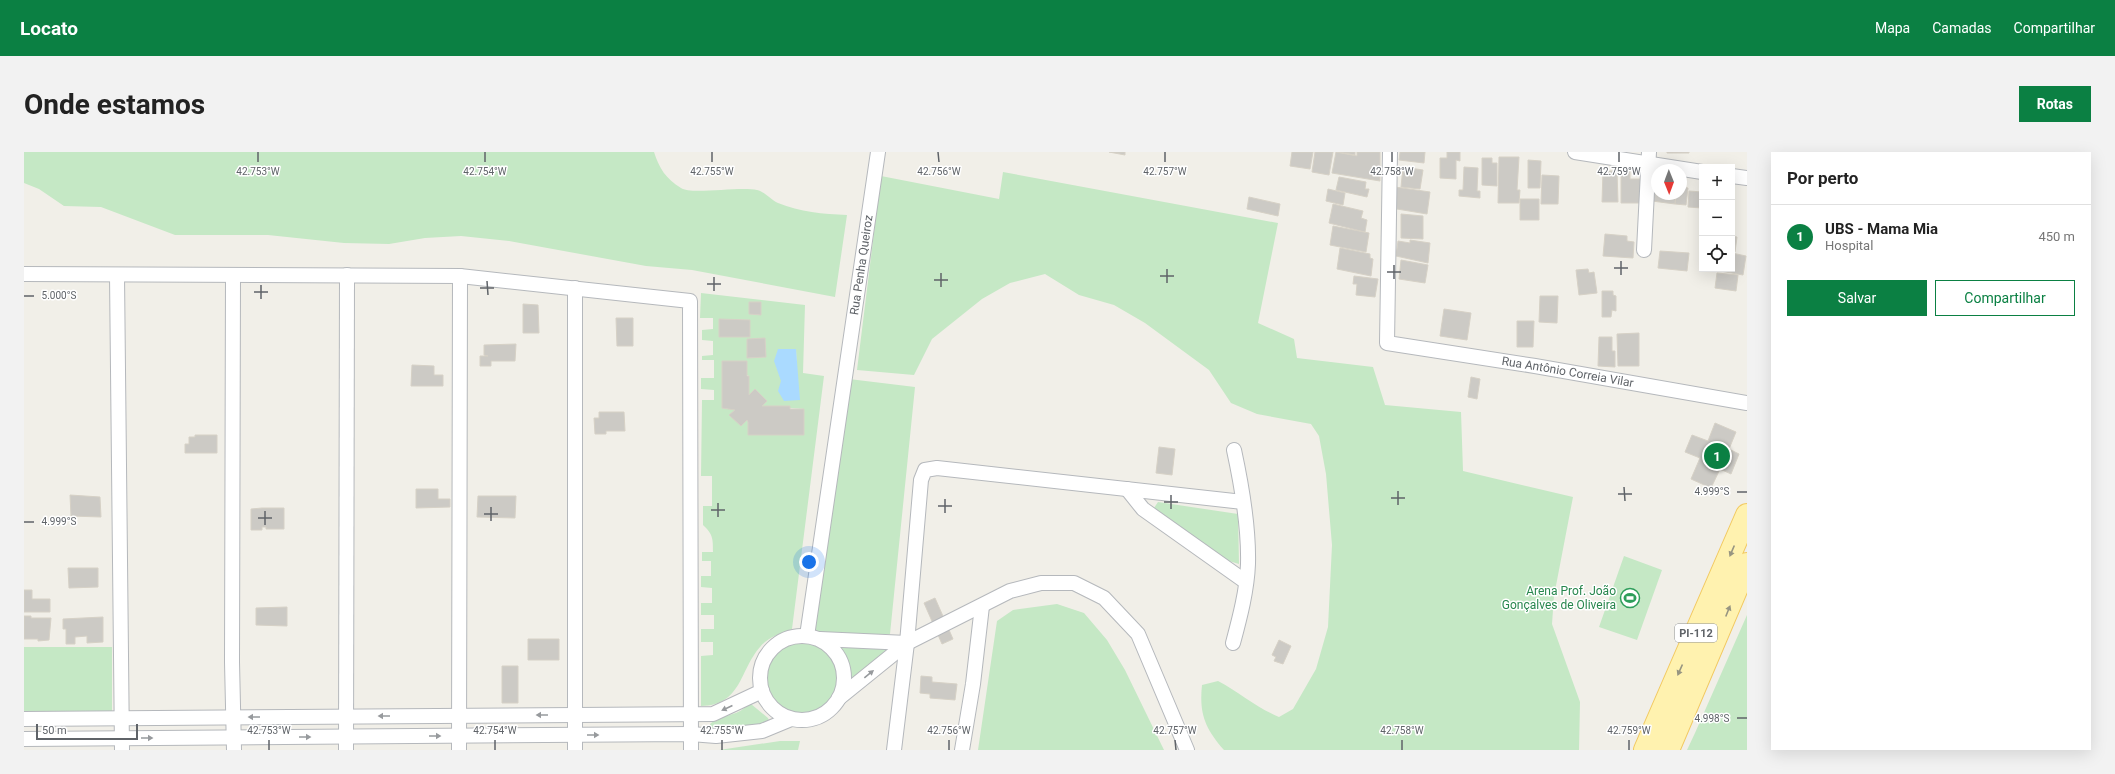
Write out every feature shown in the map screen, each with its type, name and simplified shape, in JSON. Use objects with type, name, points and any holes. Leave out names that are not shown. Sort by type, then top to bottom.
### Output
[{"type":"main road","name":"PI-112","points":[[1645,750],[1747,515]]},
{"type":"main road","name":"PI-112","points":[[1668,750],[1747,564]]},
{"type":"street","name":"Rua Penha Queiroz","points":[[813,638],[844,379],[878,152]]},
{"type":"street","name":"Rua Antônio Correia Vilar","points":[[1390,152],[1387,344],[1409,345],[1747,403]]},
{"type":"street","points":[[1574,152],[1649,158],[1699,171]]},
{"type":"street","points":[[1644,250],[1649,158]]},
{"type":"street","points":[[1735,176],[1747,178]]},
{"type":"street","points":[[24,274],[460,276],[690,301],[691,750]]},
{"type":"street","points":[[117,275],[122,744]]},
{"type":"street","points":[[233,744],[234,276]]},
{"type":"street","points":[[346,743],[347,276]]},
{"type":"street","points":[[459,743],[460,276]]},
{"type":"street","points":[[575,288],[575,750]]},
{"type":"street","points":[[1233,643],[1246,582],[1247,536],[1234,450]]},
{"type":"street","points":[[894,750],[907,643],[921,480],[925,470],[937,468],[1243,502]]},
{"type":"street","points":[[1127,489],[1143,509],[1246,582]]},
{"type":"street","points":[[907,643],[794,636],[783,640],[773,647],[765,656],[761,668],[760,680],[762,691],[768,704],[779,713],[791,718],[805,720],[819,717],[830,709],[839,698],[907,643],[1010,592],[1041,583],[1074,583],[1104,598],[1138,634],[1187,750]]},
{"type":"street","points":[[962,750],[973,684],[982,606]]},
{"type":"street","points":[[813,638],[832,647],[840,658],[844,672],[844,686],[839,698]]},
{"type":"street","points":[[24,718],[713,714],[762,691]]},
{"type":"street","points":[[24,740],[122,744],[459,743],[575,735],[691,734],[716,736],[762,732],[791,718]]},
{"type":"green space","points":[[24,152],[654,152],[658,163],[667,177],[676,185],[686,190],[757,190],[763,192],[778,203],[795,209],[847,215],[835,297],[692,270],[646,266],[509,241],[461,236],[425,238],[389,244],[344,243],[268,235],[175,235],[101,207],[64,206],[39,189],[24,183]]},
{"type":"green space","points":[[1003,172],[1278,223],[1258,323],[1294,339],[1297,358],[1373,367],[1385,405],[1461,412],[1463,471],[1573,497],[1554,596],[1552,624],[1580,702],[1579,750],[1224,750],[1212,735],[1205,720],[1201,695],[1202,685],[1218,681],[1263,709],[1279,717],[1293,709],[1316,669],[1328,627],[1332,545],[1326,474],[1319,436],[1311,424],[1257,414],[1231,403],[1209,370],[1145,323],[1114,305],[1079,295],[1045,274],[1010,283],[982,299],[932,339],[914,375],[857,370],[881,176],[999,199]]},
{"type":"green space","points":[[701,293],[805,305],[803,373],[824,376],[792,629],[774,636],[760,647],[753,656],[738,685],[725,700],[714,704],[701,706],[701,656],[713,655],[713,642],[701,642],[701,629],[714,629],[714,615],[701,615],[701,603],[712,603],[712,588],[701,587],[701,576],[711,576],[711,561],[702,561],[702,552],[713,552],[712,537],[703,525],[703,506],[712,506],[712,476],[701,476],[702,400],[714,400],[714,390],[701,389],[701,378],[714,378],[714,360],[702,360],[702,356],[713,355],[713,341],[702,340],[702,330],[713,329],[713,318],[700,318]],"holes":[[[749,302],[761,302],[761,315],[749,314]],[[719,319],[750,320],[749,337],[719,337]],[[747,339],[765,339],[766,357],[747,358]],[[796,349],[797,374],[779,391]],[[722,361],[749,376],[749,395],[755,389],[767,401],[762,406],[804,409],[804,434],[749,435],[747,420],[741,426],[730,415],[735,410],[722,408]]]},
{"type":"green space","points":[[849,379],[915,387],[890,634],[811,635]]},
{"type":"green space","points":[[1158,502],[1238,514],[1239,564],[1229,561],[1154,508]]},
{"type":"green space","name":"Arena Prof. João Gonçalves de Oliveira","points":[[1624,556],[1662,570],[1637,640],[1599,627]]},
{"type":"green space","points":[[1057,604],[1084,613],[1107,640],[1125,670],[1164,750],[978,750],[997,621],[1013,610]]},
{"type":"green space","points":[[1747,615],[1747,750],[1687,750],[1695,733]]},
{"type":"green space","points":[[802,641],[823,647],[833,657],[839,678],[833,699],[823,709],[802,715],[781,709],[771,699],[765,678],[771,657],[781,647]]},
{"type":"green space","points":[[845,644],[892,647],[856,679],[850,677],[839,651]]},
{"type":"green space","points":[[24,647],[112,647],[112,712],[24,712]]},
{"type":"green space","points":[[751,704],[768,718],[770,723],[710,731],[710,724],[714,721],[736,713]]},
{"type":"green space","points":[[780,741],[800,741],[798,750],[719,750]]},
{"type":"water","points":[[778,349],[796,349],[800,400],[784,401],[778,391],[781,381],[774,361]]},
{"type":"building","points":[[1109,152],[1125,152],[1125,155]]},
{"type":"building","points":[[1292,152],[1313,152],[1310,169],[1290,166]]},
{"type":"building","points":[[1315,152],[1333,152],[1329,175],[1312,172]]},
{"type":"building","points":[[1336,152],[1357,156],[1357,152],[1380,152],[1380,181],[1332,173]]},
{"type":"building","points":[[1339,152],[1355,152],[1355,155]]},
{"type":"building","points":[[1400,152],[1425,152],[1424,163],[1399,160]]},
{"type":"building","points":[[1447,152],[1460,152],[1460,161],[1456,160],[1456,179],[1440,178],[1440,158],[1447,158]]},
{"type":"building","points":[[1689,152],[1689,153],[1667,153]]},
{"type":"building","points":[[1499,157],[1519,157],[1517,190],[1520,190],[1519,203],[1498,203]]},
{"type":"building","points":[[1482,158],[1492,158],[1492,163],[1497,163],[1497,186],[1482,185]]},
{"type":"building","points":[[1528,160],[1541,161],[1540,188],[1528,188]]},
{"type":"building","points":[[1403,167],[1423,170],[1420,189],[1401,187]]},
{"type":"building","points":[[1464,167],[1478,168],[1477,191],[1480,191],[1480,198],[1459,196],[1459,190],[1463,190]]},
{"type":"building","points":[[1603,171],[1617,171],[1618,202],[1602,202]]},
{"type":"building","points":[[1621,171],[1630,171],[1630,179],[1640,179],[1640,203],[1621,203]]},
{"type":"building","points":[[1542,175],[1559,176],[1558,204],[1541,204]]},
{"type":"building","points":[[1339,177],[1366,182],[1365,189],[1369,189],[1367,197],[1336,190]]},
{"type":"building","points":[[1395,187],[1430,192],[1427,214],[1397,209]]},
{"type":"building","points":[[1328,189],[1345,193],[1343,205],[1326,201]]},
{"type":"building","points":[[1689,191],[1699,192],[1699,208],[1688,207]]},
{"type":"building","points":[[1249,197],[1280,204],[1278,216],[1247,209]]},
{"type":"building","points":[[1520,199],[1539,199],[1539,220],[1520,220]]},
{"type":"building","points":[[1652,200],[1675,200],[1675,204]]},
{"type":"building","points":[[1675,200],[1687,200],[1686,205],[1675,204]]},
{"type":"building","points":[[1333,204],[1363,211],[1361,218],[1367,220],[1365,232],[1329,223]]},
{"type":"building","points":[[1401,214],[1423,216],[1423,239],[1401,238]]},
{"type":"building","points":[[1333,226],[1369,233],[1366,252],[1330,245]]},
{"type":"building","points":[[1605,234],[1627,236],[1627,241],[1634,242],[1633,258],[1603,256]]},
{"type":"building","points":[[1735,237],[1737,237],[1735,252]]},
{"type":"building","points":[[1410,240],[1430,243],[1428,263],[1396,256],[1398,241],[1410,243]]},
{"type":"building","points":[[1340,248],[1370,254],[1370,258],[1373,259],[1371,276],[1337,269]]},
{"type":"building","points":[[1660,251],[1689,253],[1687,271],[1658,268]]},
{"type":"building","points":[[1735,254],[1746,256],[1743,275],[1726,272],[1735,272]]},
{"type":"building","points":[[1401,260],[1428,265],[1425,283],[1399,279]]},
{"type":"building","points":[[1588,269],[1589,273],[1594,272],[1597,293],[1579,295],[1576,270]]},
{"type":"building","points":[[1717,273],[1738,275],[1736,291],[1715,288]]},
{"type":"building","points":[[1354,276],[1378,279],[1375,297],[1356,295],[1357,284],[1353,284]]},
{"type":"building","points":[[1602,291],[1613,291],[1613,295],[1616,296],[1616,311],[1612,310],[1611,317],[1602,317]]},
{"type":"building","points":[[1540,296],[1558,296],[1557,323],[1539,322]]},
{"type":"building","points":[[749,302],[761,302],[761,315],[749,314]]},
{"type":"building","points":[[523,304],[538,305],[539,333],[523,333]]},
{"type":"building","points":[[1444,309],[1471,313],[1467,340],[1440,336]]},
{"type":"building","points":[[616,318],[633,318],[633,346],[617,346]]},
{"type":"building","points":[[719,319],[750,320],[750,337],[719,337]]},
{"type":"building","points":[[1517,321],[1534,321],[1533,347],[1517,347]]},
{"type":"building","points":[[1639,333],[1639,366],[1618,366],[1617,334]]},
{"type":"building","points":[[1599,337],[1612,337],[1612,351],[1615,351],[1615,367],[1598,366]]},
{"type":"building","points":[[765,338],[766,357],[747,358],[747,339]]},
{"type":"building","points":[[516,344],[515,361],[491,361],[491,366],[480,366],[480,356],[488,356],[484,355],[484,345]]},
{"type":"building","points":[[722,361],[747,361],[749,395],[755,389],[767,401],[762,406],[790,406],[790,409],[804,409],[804,435],[748,435],[747,420],[741,426],[729,415],[735,410],[722,408]]},
{"type":"building","points":[[412,365],[434,366],[434,375],[443,375],[443,386],[411,386]]},
{"type":"building","points":[[1471,377],[1480,379],[1477,399],[1468,397]]},
{"type":"building","points":[[599,412],[624,412],[625,431],[606,431],[606,434],[595,434],[594,418],[599,418]]},
{"type":"building","points":[[1715,423],[1736,432],[1729,449],[1739,454],[1731,474],[1720,469],[1711,488],[1691,479],[1700,458],[1685,452],[1692,435],[1708,441]]},
{"type":"building","points":[[195,435],[217,435],[217,453],[185,453],[185,444],[189,444],[189,437],[195,437]]},
{"type":"building","points":[[1159,447],[1175,449],[1172,475],[1156,473]]},
{"type":"building","points":[[416,489],[438,489],[438,499],[450,499],[450,507],[416,508]]},
{"type":"building","points":[[70,495],[100,497],[101,517],[71,516]]},
{"type":"building","points":[[478,496],[516,496],[515,518],[477,517]]},
{"type":"building","points":[[284,508],[284,529],[266,529],[266,527],[262,527],[262,530],[251,530],[251,509]]},
{"type":"building","points":[[68,568],[98,568],[98,587],[69,588]]},
{"type":"building","points":[[24,590],[32,590],[32,599],[50,599],[50,612],[24,612]]},
{"type":"building","points":[[935,598],[953,639],[942,644],[924,603]]},
{"type":"building","points":[[287,607],[287,626],[256,625],[256,608]]},
{"type":"building","points":[[24,616],[31,616],[31,618],[51,618],[49,640],[38,641],[38,639],[24,639]]},
{"type":"building","points":[[103,617],[103,642],[87,643],[87,636],[75,637],[75,644],[66,644],[66,629],[63,629],[63,619]]},
{"type":"building","points":[[528,639],[559,639],[559,660],[528,660]]},
{"type":"building","points":[[1279,640],[1291,646],[1283,664],[1274,661],[1276,657],[1272,655]]},
{"type":"building","points":[[502,666],[518,666],[518,703],[502,703]]},
{"type":"building","points":[[921,676],[932,677],[932,682],[957,684],[955,700],[930,698],[930,694],[920,693]]},
{"type":"place","name":"UBS - Mama Mia","points":[[1717,456]]},
{"type":"place","name":"Arena Prof. João Gonçalves de Oliveira","points":[[1630,598]]}]
